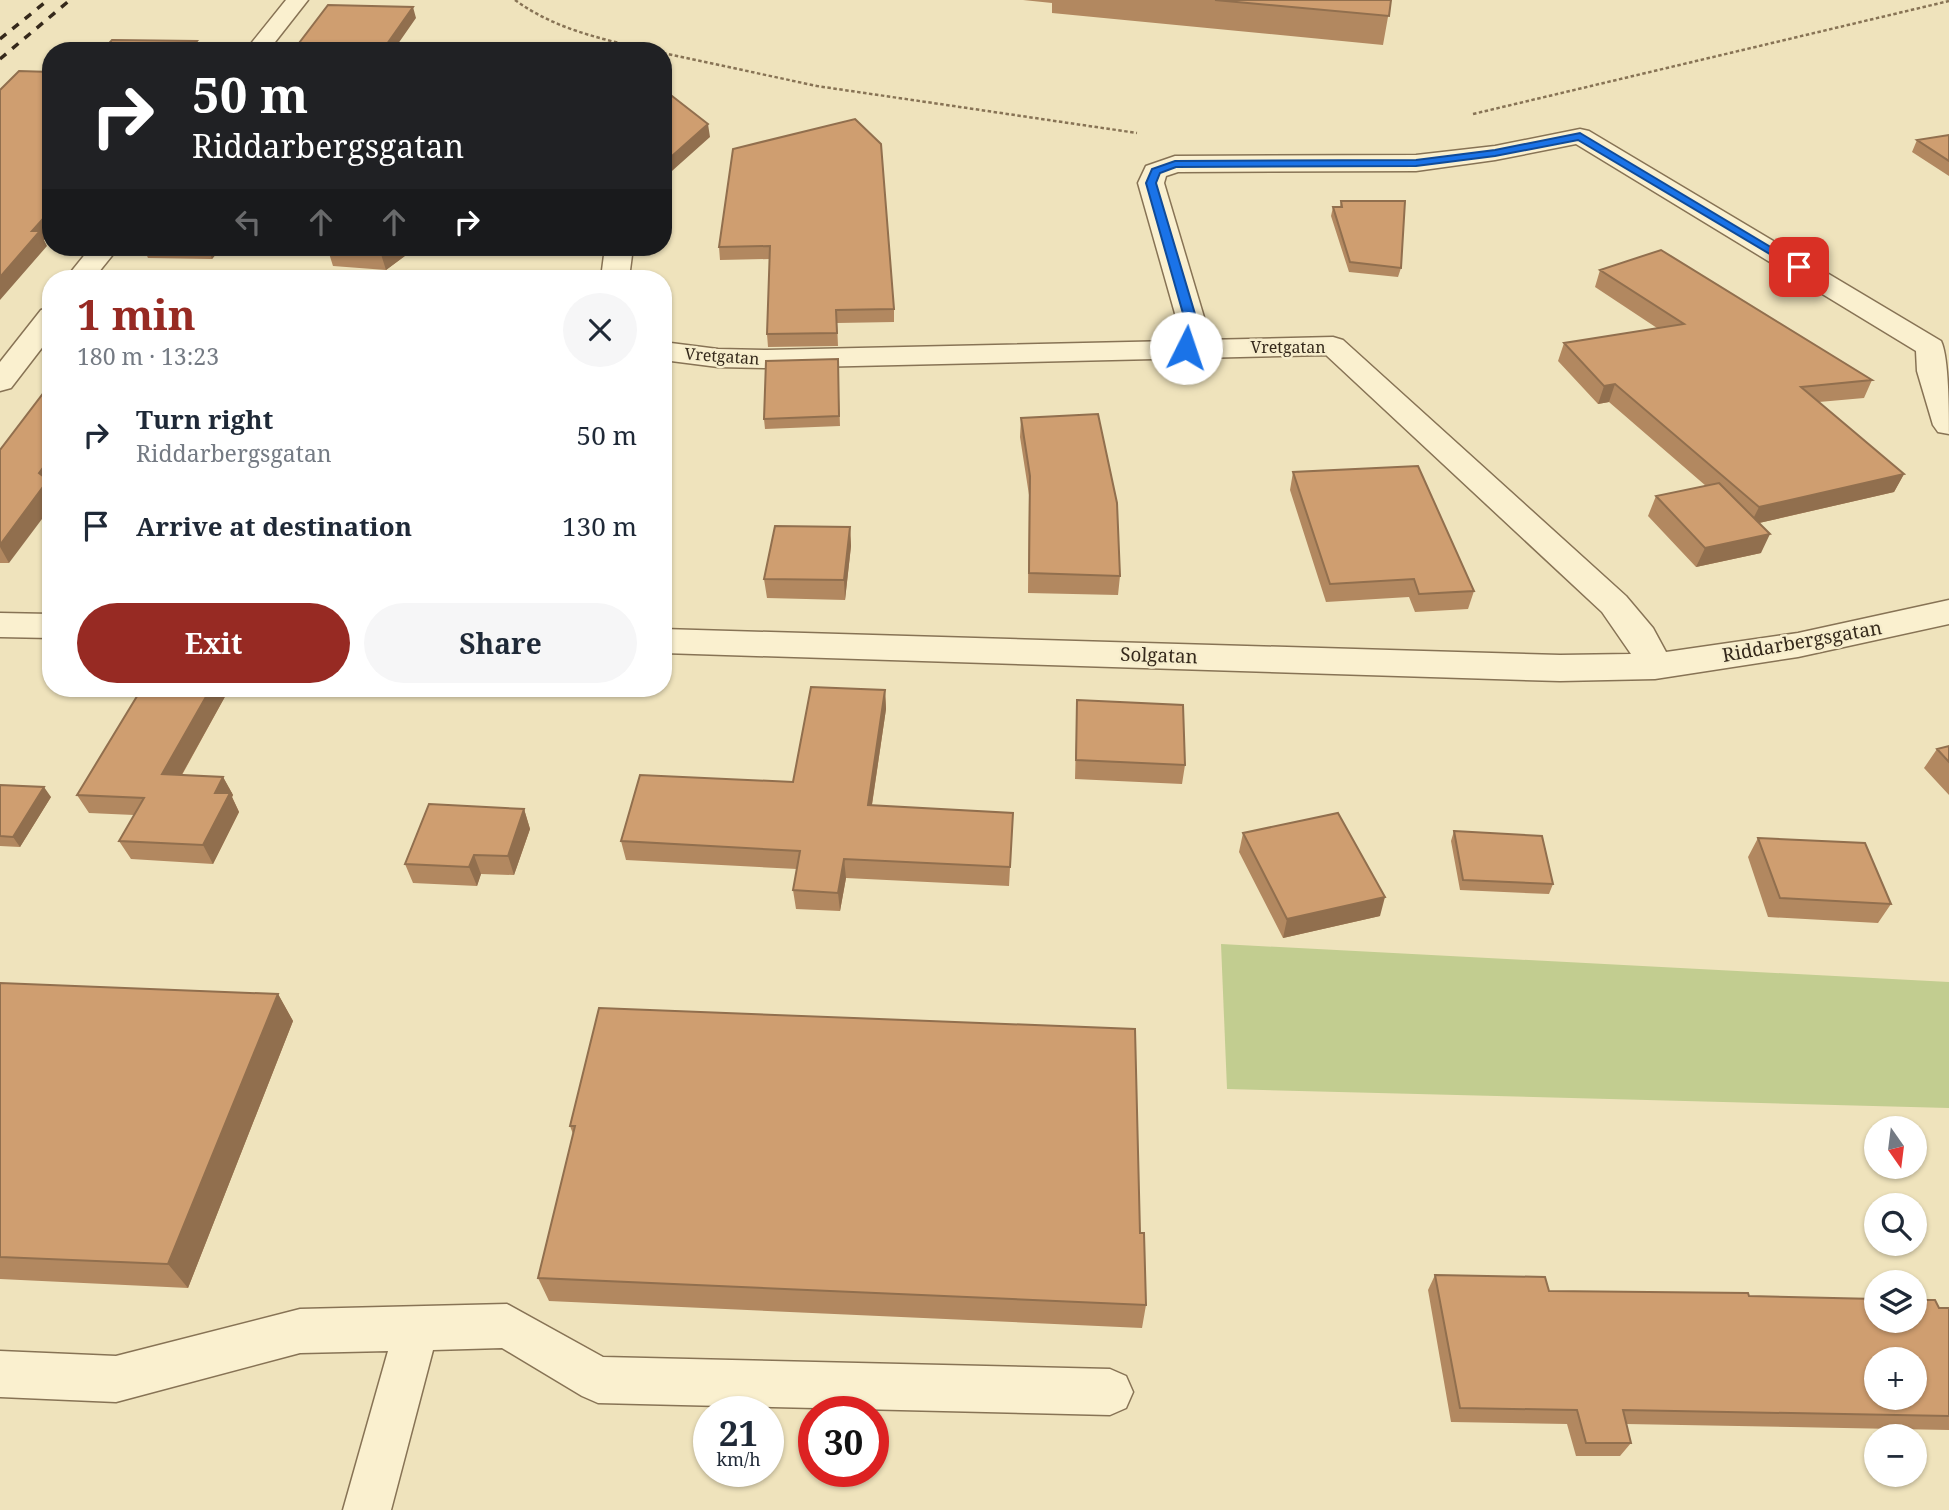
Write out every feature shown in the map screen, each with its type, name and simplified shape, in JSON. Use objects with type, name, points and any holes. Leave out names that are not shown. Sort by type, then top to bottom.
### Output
[{"type":"street","points":[[263,42],[298,0]]},
{"type":"street","points":[[1186,348],[1192,324],[1151,183],[1155,171],[1175,164],[1416,163],[1495,153],[1580,136],[1940,345],[1932,371],[1949,425]]},
{"type":"street","points":[[86,270],[98,256]]},
{"type":"street","points":[[0,382],[42,328]]},
{"type":"street","name":"Vretgatan","points":[[672,352],[718,358],[767,359],[1333,346],[1614,604],[1640,637],[1655,666]]},
{"type":"street","name":"Riddarbergsgatan","points":[[1655,666],[1798,645],[1949,612]]},
{"type":"street","points":[[0,625],[42,626]]},
{"type":"street","name":"Solgatan","points":[[672,641],[1560,667],[1655,666]]},
{"type":"lane","points":[[0,1374],[116,1379],[300,1331],[507,1326],[598,1380],[1110,1392]]},
{"type":"lane","points":[[368,1510],[416,1329]]},
{"type":"path","points":[[515,0],[534,16],[555,25],[618,42]]},
{"type":"path","points":[[1472,114],[1949,1]]},
{"type":"path","points":[[672,55],[817,86],[1138,133]]},
{"type":"green space","points":[[1221,944],[1949,982],[1949,1108],[1227,1089]]},
{"type":"building","points":[[1215,0],[1391,0],[1389,16]]},
{"type":"building","points":[[328,5],[413,7],[388,42],[300,42]]},
{"type":"building","points":[[112,40],[197,41],[196,42],[110,42]]},
{"type":"building","points":[[19,71],[42,72],[42,220],[32,231],[40,231],[0,277],[0,90]]},
{"type":"building","points":[[672,96],[708,124],[672,156]]},
{"type":"building","points":[[855,119],[881,144],[894,309],[836,310],[837,333],[767,334],[770,246],[719,247],[733,149]]},
{"type":"building","points":[[1949,135],[1949,161],[1917,140]]},
{"type":"building","points":[[1341,201],[1405,201],[1401,268],[1350,262],[1333,207],[1342,207]]},
{"type":"building","points":[[1661,250],[1872,380],[1801,387],[1904,474],[1759,507],[1615,384],[1604,386],[1564,343],[1684,324],[1600,270]]},
{"type":"building","points":[[838,359],[839,416],[764,419],[766,361]]},
{"type":"building","points":[[42,395],[42,469],[39,473],[42,475],[42,488],[0,545],[0,450]]},
{"type":"building","points":[[1098,414],[1117,503],[1120,576],[1029,573],[1030,476],[1021,418]]},
{"type":"building","points":[[1418,466],[1474,591],[1419,594],[1414,579],[1330,584],[1293,472]]},
{"type":"building","points":[[1719,483],[1770,534],[1705,548],[1656,496]]},
{"type":"building","points":[[775,526],[850,527],[844,580],[764,579]]},
{"type":"building","points":[[811,687],[885,690],[868,805],[1013,813],[1010,867],[844,859],[838,893],[793,890],[800,851],[621,841],[640,775],[793,782]]},
{"type":"building","points":[[137,697],[206,697],[162,774],[223,777],[215,793],[230,793],[203,845],[119,841],[144,798],[77,795]]},
{"type":"building","points":[[1077,700],[1183,705],[1185,765],[1076,760]]},
{"type":"building","points":[[1949,746],[1949,762],[1937,749]]},
{"type":"building","points":[[0,785],[44,787],[13,837],[0,836]]},
{"type":"building","points":[[429,804],[524,809],[508,856],[474,855],[469,867],[405,864]]},
{"type":"building","points":[[1338,813],[1385,897],[1287,919],[1243,833]]},
{"type":"building","points":[[1454,831],[1542,836],[1553,884],[1463,880]]},
{"type":"building","points":[[1758,838],[1865,843],[1891,904],[1780,898]]},
{"type":"building","points":[[0,983],[278,994],[168,1264],[0,1257]]},
{"type":"building","points":[[599,1008],[1135,1029],[1140,1233],[1144,1233],[1146,1305],[538,1278],[575,1126],[570,1126]]},
{"type":"building","points":[[1435,1275],[1545,1277],[1549,1291],[1748,1293],[1749,1296],[1864,1299],[1864,1333],[1927,1333],[1927,1300],[1935,1300],[1939,1308],[1949,1308],[1949,1416],[1623,1410],[1631,1443],[1586,1443],[1577,1410],[1460,1408]]},
{"type":"railway","points":[[0,39],[48,0]]},
{"type":"railway","points":[[0,59],[70,0]]},
{"type":"route","points":[[1186,348],[1192,324],[1151,183],[1155,171],[1175,164],[1416,163],[1495,153],[1580,136],[1799,267]]}]
